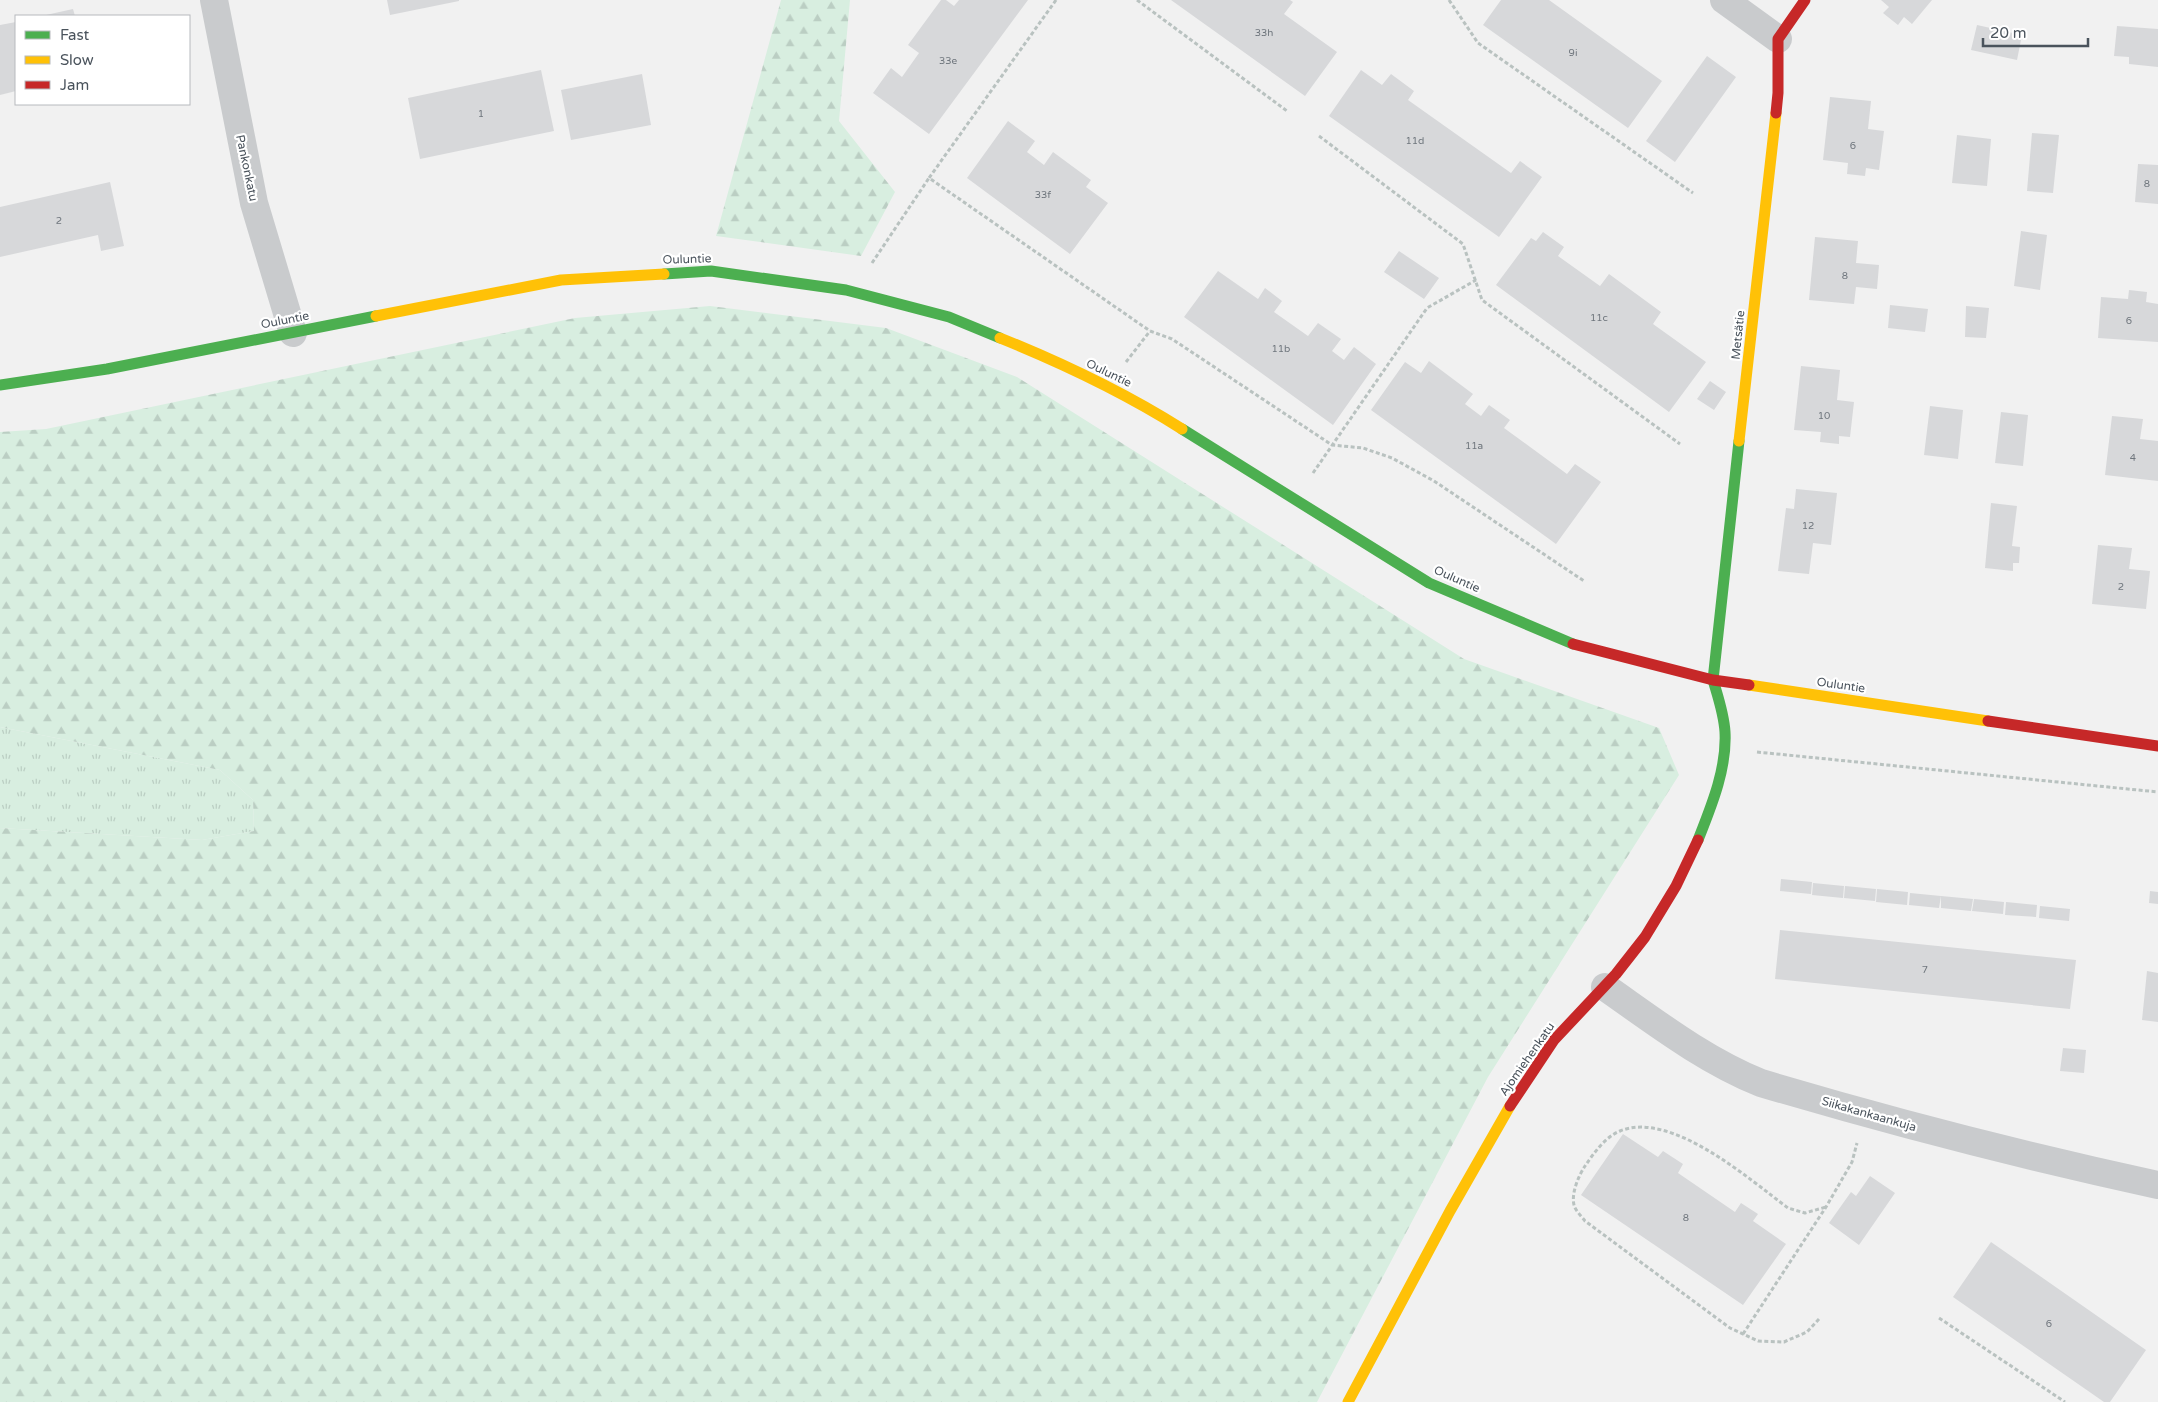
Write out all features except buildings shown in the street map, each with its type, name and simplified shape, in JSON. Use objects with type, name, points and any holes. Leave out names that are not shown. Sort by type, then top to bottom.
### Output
[{"type":"street","name":"Pankonkatu","points":[[214,0],[254,203],[292,333]]},
{"type":"street","points":[[1724,0],[1778,39],[1805,0]]},
{"type":"street","name":"Metsätie","points":[[1713,680],[1778,94],[1778,39]]},
{"type":"street","name":"Ouluntie","points":[[0,385],[107,369],[561,280],[712,271],[853,292],[949,318],[1037,353],[1153,411],[1430,583],[1566,642],[1713,680],[2158,746]]},
{"type":"street","name":"Ajomiehenkatu","points":[[1348,1402],[1516,1097],[1559,1035],[1605,987],[1645,936],[1687,867],[1719,781],[1726,749],[1726,727],[1723,708],[1713,680]]},
{"type":"street","name":"Siikakankaankuja","points":[[1605,987],[1702,1054],[1734,1072],[1761,1083],[1865,1114],[2049,1161],[2158,1185]]},
{"type":"path","points":[[853,292],[929,178],[1056,0]]},
{"type":"path","points":[[1137,0],[1287,111]]},
{"type":"path","points":[[1449,0],[1478,43],[1693,194]]},
{"type":"path","points":[[1319,136],[1463,244],[1482,300],[1680,444]]},
{"type":"path","points":[[929,178],[1150,331],[1172,339],[1332,445],[1363,448],[1401,462],[1434,481],[1584,581]]},
{"type":"path","points":[[1295,499],[1427,308],[1476,280]]},
{"type":"path","points":[[1106,388],[1150,331]]},
{"type":"path","points":[[1726,749],[2158,792]]},
{"type":"path","points":[[1744,1334],[1826,1207],[1852,1162],[1865,1114]]},
{"type":"path","points":[[1819,1320],[1807,1332],[1784,1342],[1758,1341],[1730,1328],[1585,1221],[1574,1205],[1574,1189],[1583,1169],[1599,1147],[1618,1131],[1636,1126],[1664,1130],[1696,1144],[1788,1208],[1805,1212],[1826,1207]]},
{"type":"path","points":[[1939,1318],[2065,1402]]},
{"type":"green space","points":[[781,0],[850,0],[839,121],[895,192],[861,256],[716,236]]},
{"type":"green space","points":[[710,306],[886,328],[1017,377],[1464,659],[1659,728],[1679,775],[1488,1077],[1317,1402],[0,1402],[0,828],[202,840],[254,831],[253,800],[220,770],[0,727],[0,432],[46,429],[575,318]]},
{"type":"green space","points":[[0,727],[220,770],[253,800],[254,831],[202,840],[0,828]]},
{"type":"traffic: fast","points":[[664,274],[711,271],[846,290],[949,317],[1000,338]]},
{"type":"traffic: fast","points":[[0,385],[107,369],[376,316]]},
{"type":"traffic: fast","points":[[1182,429],[1429,583],[1573,644]]},
{"type":"traffic: fast","points":[[1698,840],[1717,788],[1725,746],[1723,719],[1713,680],[1739,441]]},
{"type":"traffic: slow","points":[[1739,441],[1776,113]]},
{"type":"traffic: slow","points":[[376,316],[561,280],[664,274]]},
{"type":"traffic: slow","points":[[1000,338],[1093,379],[1182,429]]},
{"type":"traffic: slow","points":[[1749,685],[1988,721]]},
{"type":"traffic: slow","points":[[1348,1402],[1450,1211],[1510,1106]]},
{"type":"traffic: jam","points":[[1776,113],[1778,39],[1805,0]]},
{"type":"traffic: jam","points":[[1573,644],[1713,680],[1749,685]]},
{"type":"traffic: jam","points":[[1988,721],[2158,746]]},
{"type":"traffic: jam","points":[[1510,1106],[1554,1040],[1616,974],[1645,937],[1676,886],[1698,840]]}]
